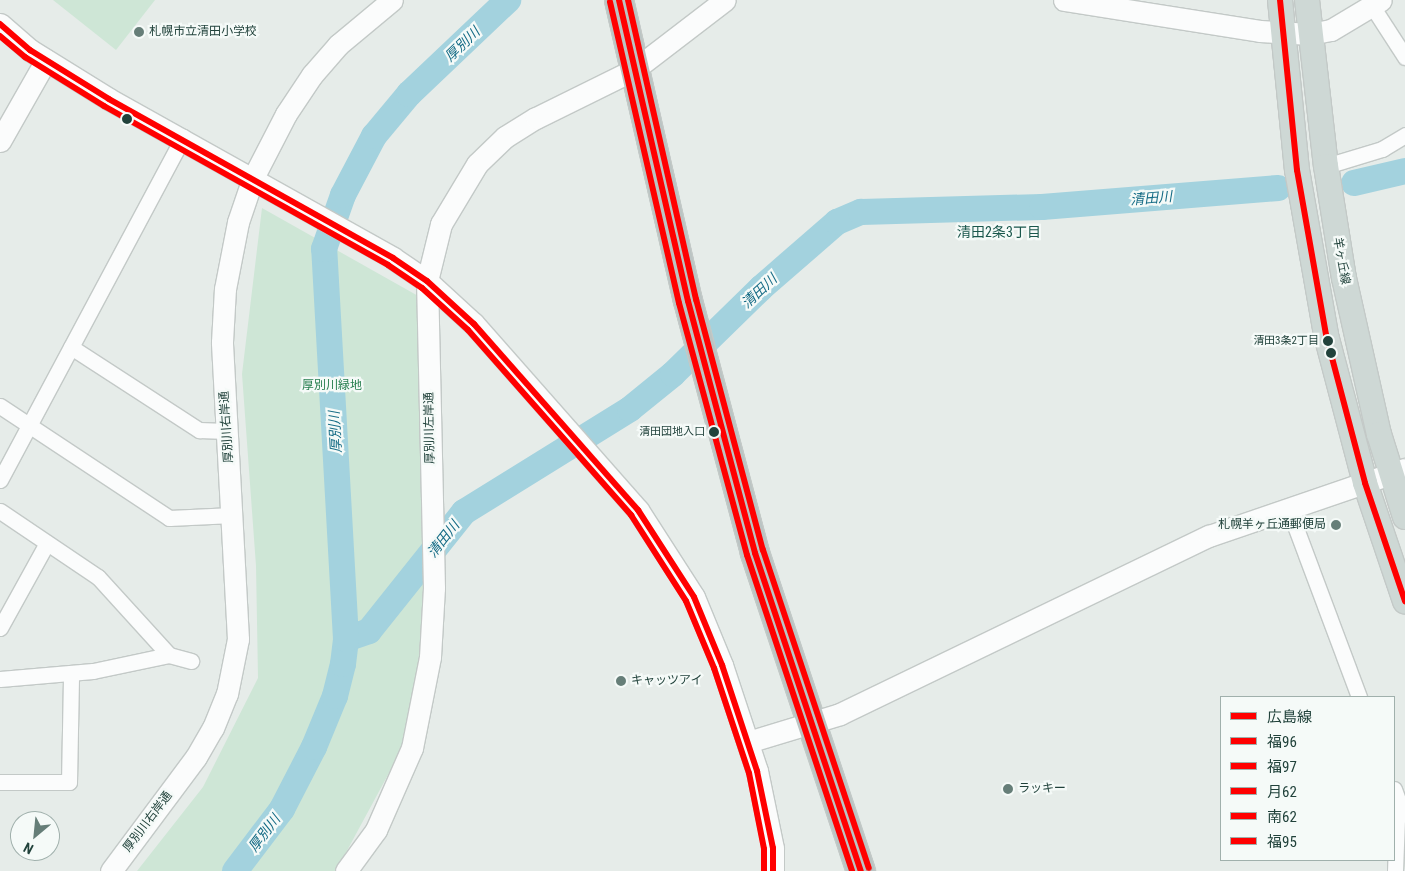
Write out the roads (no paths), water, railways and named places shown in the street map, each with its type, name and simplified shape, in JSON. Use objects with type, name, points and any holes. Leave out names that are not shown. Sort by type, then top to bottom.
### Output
[{"type":"highway","points":[[619,0],[688,301],[755,552],[861,871]]},
{"type":"main road","points":[[1280,0],[1297,170],[1311,261],[1326,335],[1365,483],[1405,601]]},
{"type":"main road","name":"羊ヶ丘線","points":[[1307,0],[1326,166],[1344,278],[1380,434],[1399,471],[1405,517]]},
{"type":"street","name":"厚別川右岸通","points":[[111,871],[196,757],[213,728],[226,694],[238,639],[233,515],[226,431],[222,342],[225,289],[238,222],[253,178],[286,114],[312,75],[338,45],[392,0]]},
{"type":"street","name":"厚別川左岸通","points":[[346,871],[376,830],[412,748],[430,657],[434,588],[430,512],[427,281],[441,224],[477,164],[505,137],[536,118],[636,69],[725,0]]},
{"type":"street","points":[[1064,0],[1283,33],[1310,34],[1331,30],[1376,3],[1405,57]]},
{"type":"street","points":[[0,24],[30,50],[109,99],[276,190],[393,258],[427,281],[474,324],[638,510],[694,597],[722,665],[748,742],[773,848],[773,871]]},
{"type":"street","points":[[0,141],[46,60]]},
{"type":"street","points":[[1326,166],[1382,148],[1405,135]]},
{"type":"street","points":[[0,480],[183,138]]},
{"type":"street","points":[[71,347],[199,430],[226,431]]},
{"type":"street","points":[[0,406],[169,518],[233,515]]},
{"type":"street","points":[[748,742],[840,714],[1209,536],[1288,507],[1399,471]]},
{"type":"street","points":[[1288,507],[1359,696]]},
{"type":"street","points":[[0,511],[98,577],[169,655]]},
{"type":"street","points":[[0,628],[47,543]]},
{"type":"street","points":[[0,679],[71,674],[169,655],[191,662]]},
{"type":"street","points":[[0,782],[68,782],[71,674]]},
{"type":"street","points":[[1395,791],[1403,806],[1395,871]]},
{"type":"waterway","name":"厚別川","points":[[235,871],[282,809],[314,747],[335,696],[343,664],[346,639],[324,249],[343,195],[374,136],[409,94],[508,0]]},
{"type":"waterway","name":"清田川","points":[[1354,183],[1405,171]]},
{"type":"waterway","name":"清田川","points":[[346,639],[369,631],[464,512],[630,409],[673,374],[761,288],[837,222],[861,212],[1042,207],[1278,188]]},
{"type":"place","name":"札幌市立清田小学校","points":[[139,32]]},
{"type":"place","name":"清田3条2丁目","points":[[1328,341]]},
{"type":"place","name":"清田団地入口","points":[[714,432]]},
{"type":"place","name":"札幌羊ヶ丘通郵便局","points":[[1336,525]]},
{"type":"place","name":"キャッツアイ","points":[[621,681]]},
{"type":"place","name":"ラッキー","points":[[1008,789]]},
{"type":"district","name":"清田2条3丁目","points":[[999,232]]},
{"type":"park label","name":"厚別川緑地","points":[[332,386]]}]
